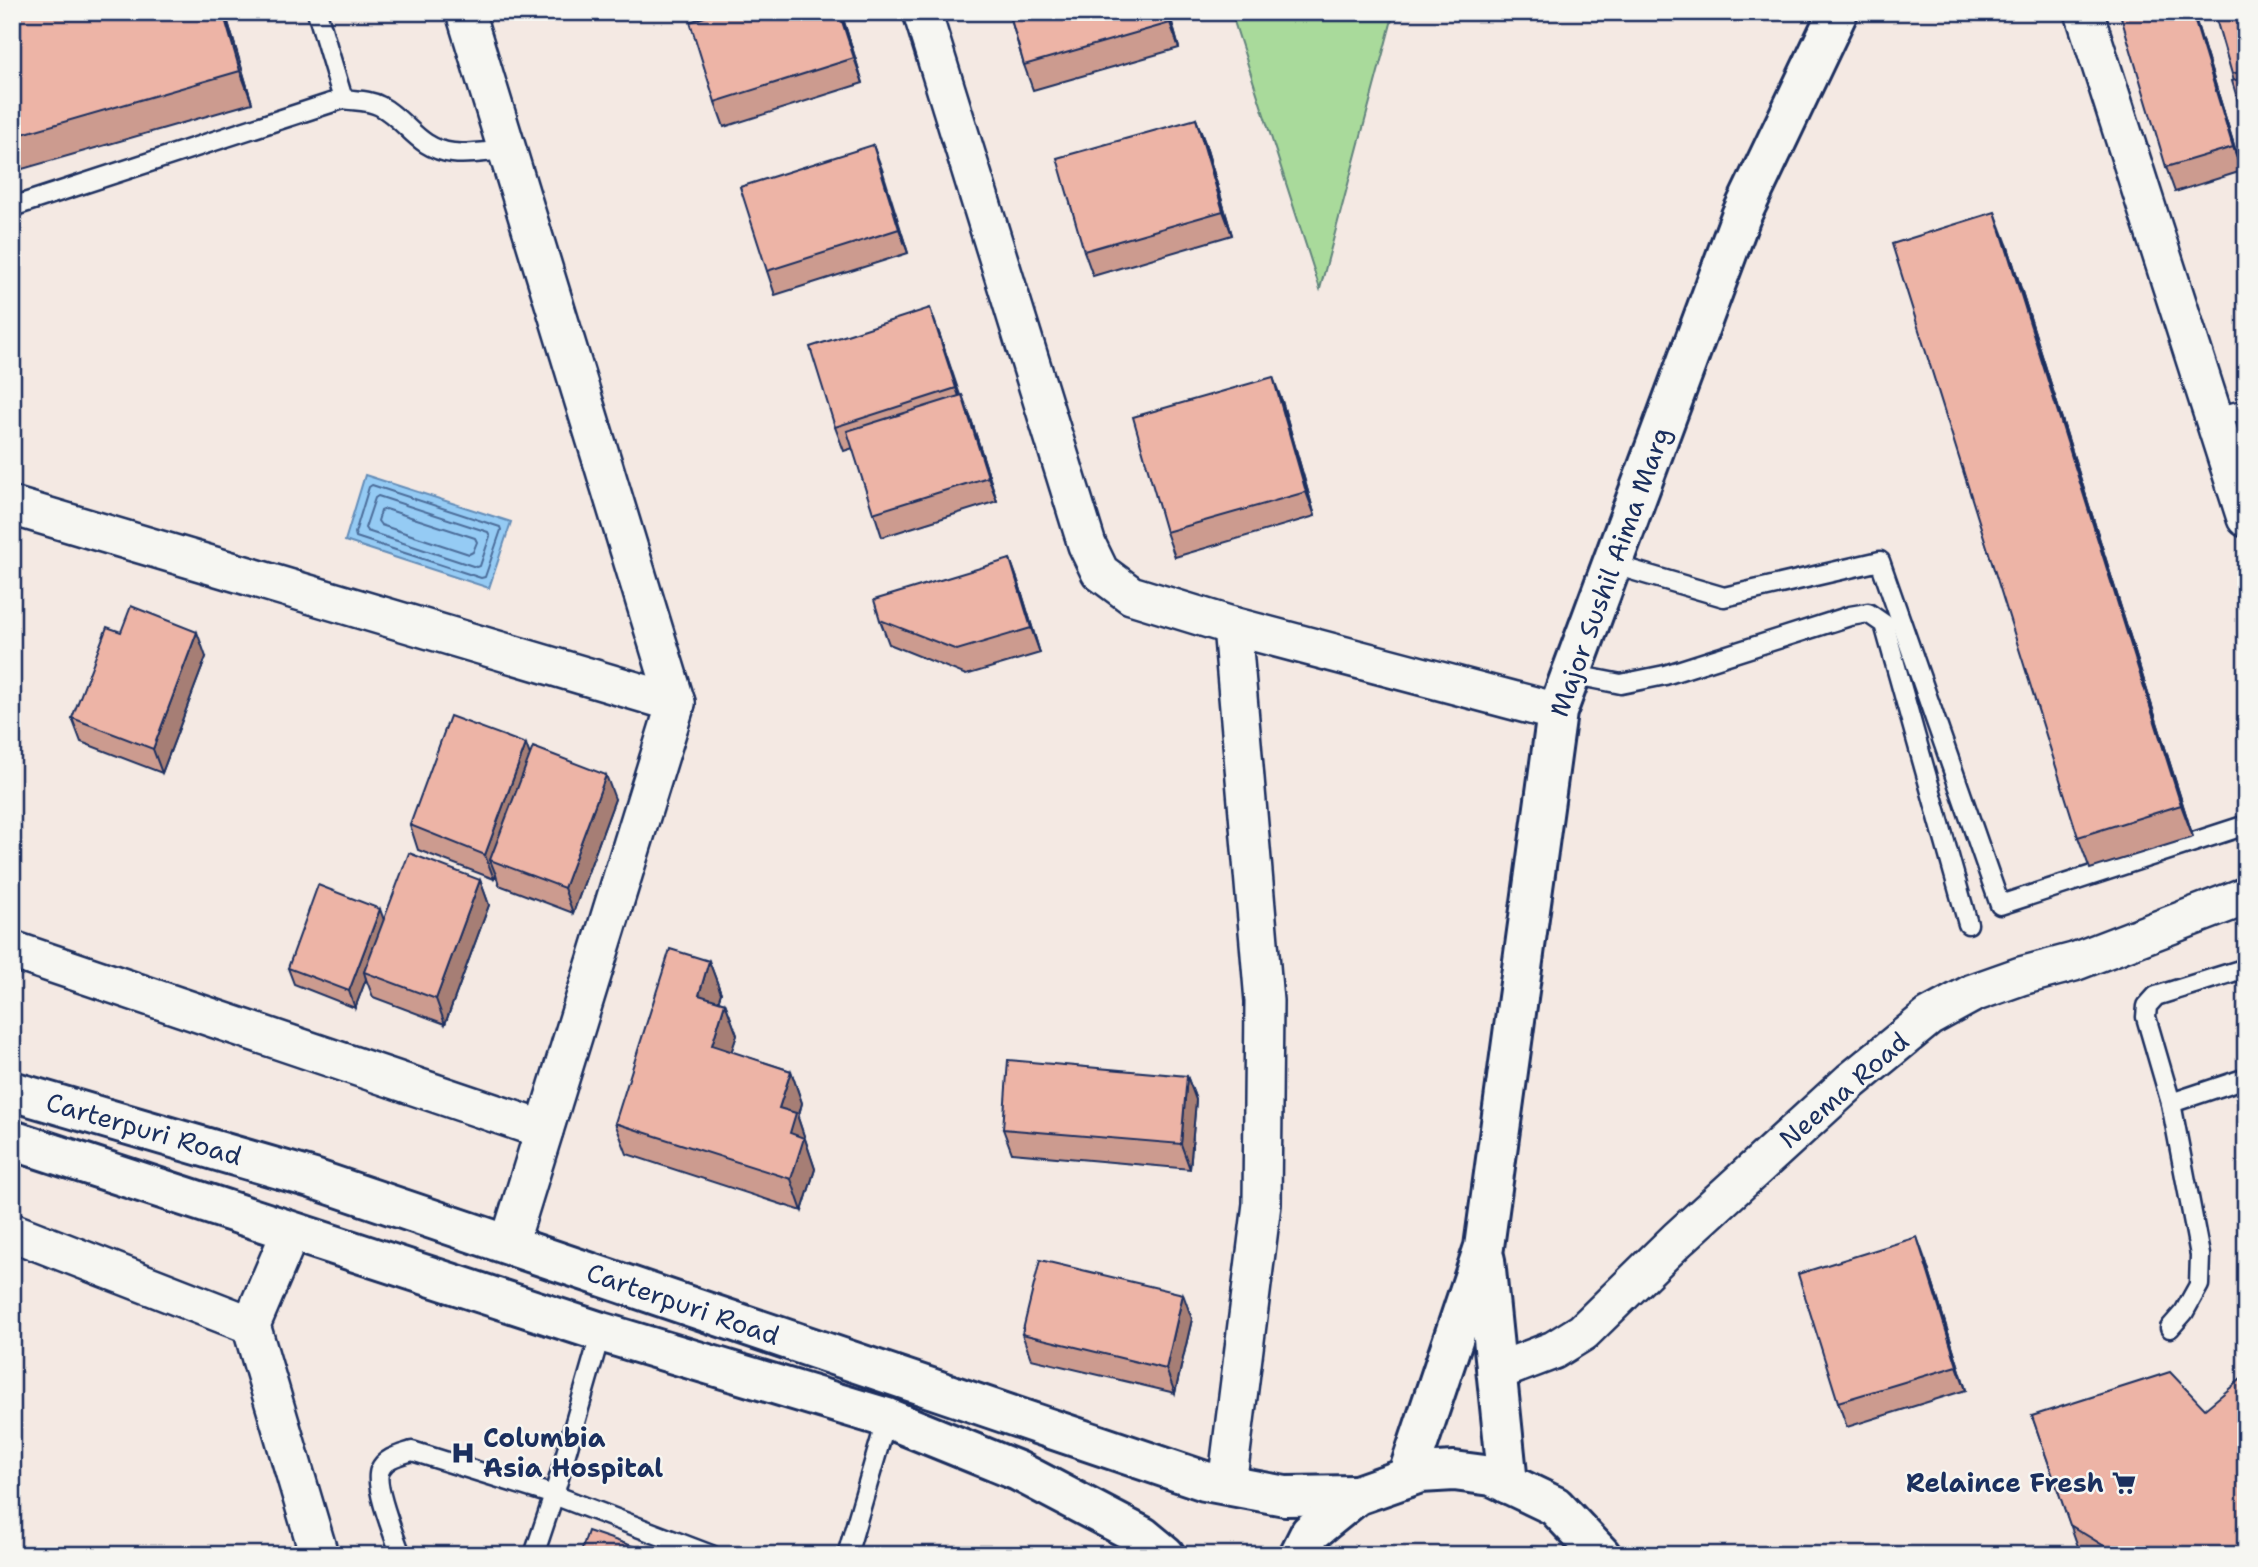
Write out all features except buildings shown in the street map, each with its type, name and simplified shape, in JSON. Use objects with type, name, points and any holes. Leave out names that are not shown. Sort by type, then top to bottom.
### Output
[{"type":"main road","name":"Major Sushil Aima Marg","points":[[1407,1477],[1484,1247],[1557,712],[1741,216],[1838,12]]},
{"type":"main road","name":"Carterpuri Road","points":[[12,1090],[314,1179],[1205,1481],[1285,1496],[1357,1494]]},
{"type":"main road","name":"Carterpuri Road","points":[[12,1140],[601,1332],[887,1418],[1018,1471],[1142,1536],[1165,1555]]},
{"type":"main road","name":"Major Sushil Aima Marg","points":[[1484,1247],[1508,1484]]},
{"type":"main road","points":[[1299,1555],[1310,1533],[1357,1494],[1420,1473],[1454,1471],[1492,1476],[1555,1506],[1601,1555]]},
{"type":"street","points":[[465,12],[677,703],[509,1244]]},
{"type":"street","points":[[922,12],[1091,554],[1100,572],[1131,595],[1231,626],[1557,712]]},
{"type":"street","points":[[2084,12],[2230,413],[2246,518]]},
{"type":"street","points":[[12,506],[677,703]]},
{"type":"street","points":[[1227,1485],[1262,1204],[1264,1015],[1231,626]]},
{"type":"street","name":"Neema Road","points":[[1496,1372],[1554,1350],[1583,1332],[1677,1240],[1851,1081],[1929,1017],[1973,993],[2021,976],[2074,962],[2246,896]]},
{"type":"street","points":[[12,950],[544,1130]]},
{"type":"street","points":[[12,1231],[251,1325]]},
{"type":"street","points":[[291,1231],[251,1325],[319,1555]]},
{"type":"lane","points":[[317,12],[343,99]]},
{"type":"lane","points":[[12,207],[343,99],[380,106],[415,137],[443,150],[453,153],[507,150]]},
{"type":"lane","points":[[1611,564],[1724,597],[1880,561],[2000,905],[2246,825]]},
{"type":"lane","points":[[1570,674],[1621,684],[1665,675],[1850,616],[1868,613],[1884,624],[1968,924]]},
{"type":"lane","points":[[2170,1328],[2185,1312],[2200,1284],[2200,1265],[2171,1103],[2146,1017],[2147,1006],[2156,996],[2246,968]]},
{"type":"lane","points":[[2171,1103],[2246,1078]]},
{"type":"lane","points":[[534,1555],[601,1332]]},
{"type":"lane","points":[[847,1555],[887,1418]]},
{"type":"lane","points":[[401,1555],[378,1483],[380,1471],[389,1460],[412,1451],[554,1495],[711,1555]]},
{"type":"green space","points":[[1231,12],[1394,12],[1320,289]]},
{"type":"water","points":[[365,475],[511,522],[489,588],[345,541]]},
{"type":"place","name":"Columbia Asia Hospital","points":[[463,1453]]},
{"type":"place","name":"Relaince Fresh","points":[[2124,1483]]}]
